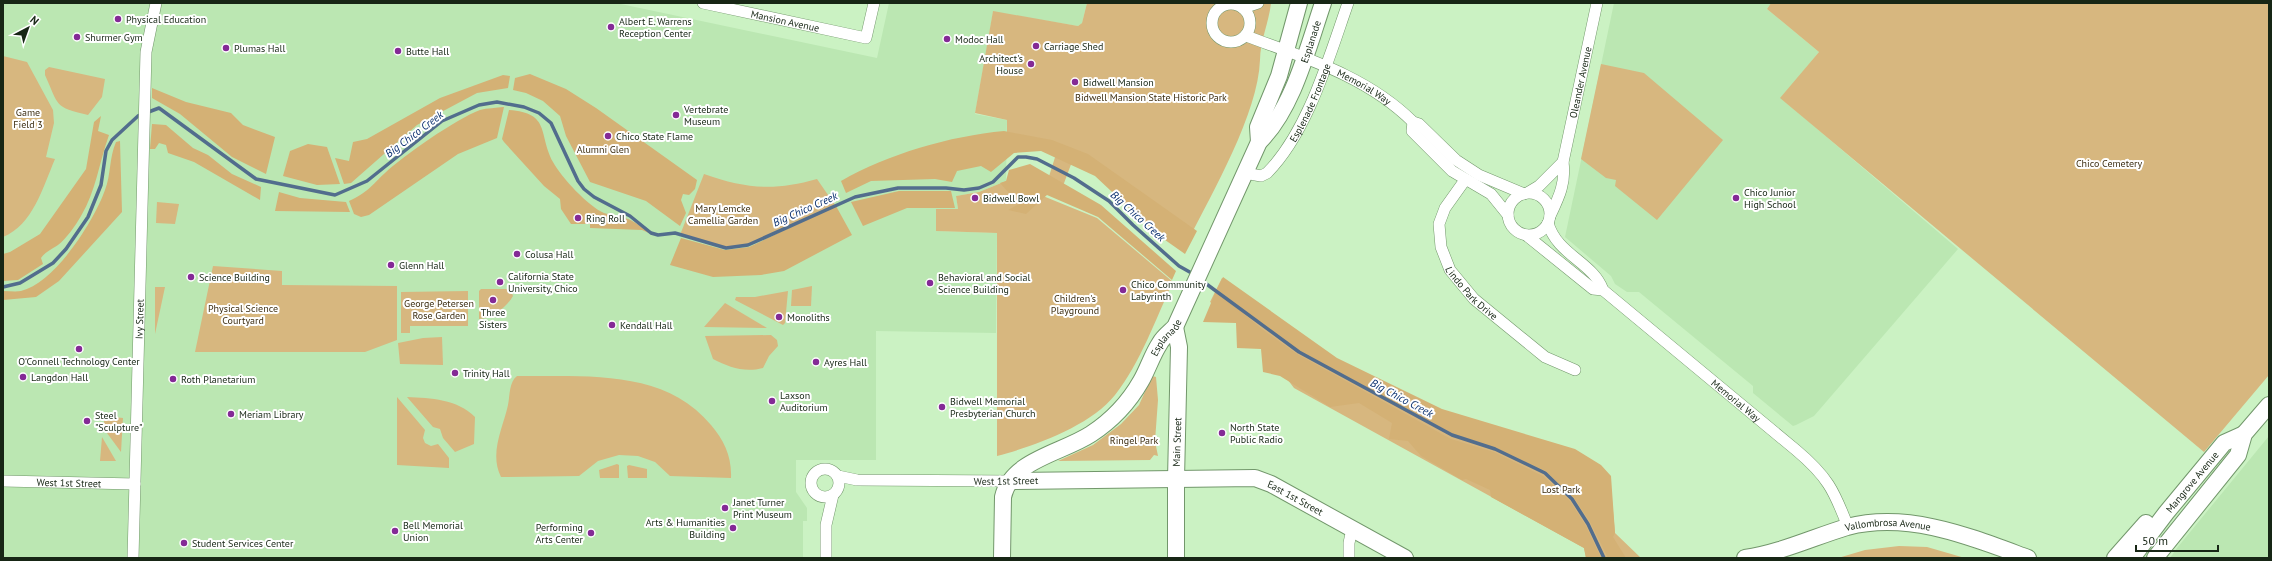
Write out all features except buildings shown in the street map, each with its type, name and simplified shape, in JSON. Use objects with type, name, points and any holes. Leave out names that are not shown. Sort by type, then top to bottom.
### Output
[{"type":"street","name":"Ivy Street","points":[[133,558],[146,52],[156,3]]},
{"type":"street","name":"Mansion Avenue","points":[[703,3],[866,38],[874,3]]},
{"type":"street","points":[[1243,8],[1258,3]]},
{"type":"street","name":"Esplanade","points":[[1259,142],[1258,127],[1287,51],[1299,3]]},
{"type":"street","name":"Esplanade","points":[[1010,481],[1026,465],[1062,450],[1091,434],[1111,418],[1134,392],[1160,342],[1175,327],[1259,142],[1272,129],[1286,104],[1324,3]]},
{"type":"street","name":"Esplenade Frontage","points":[[1245,173],[1261,176],[1273,167],[1297,133],[1326,66],[1348,3]]},
{"type":"street","name":"Oleander Avenue","points":[[1549,219],[1563,188],[1565,177],[1563,162],[1597,3]]},
{"type":"street","points":[[1235,5],[1243,8],[1249,18],[1250,24],[1246,36],[1236,42],[1229,43],[1218,38],[1212,27],[1214,15],[1223,6],[1235,5]]},
{"type":"street","name":"Memorial Way","points":[[1246,36],[1326,66],[1372,87],[1413,122],[1419,124],[1456,160],[1474,171],[1527,193]]},
{"type":"street","name":"Memorial Way","points":[[1413,122],[1412,131],[1452,171],[1491,194],[1508,215]]},
{"type":"street","points":[[1527,193],[1541,197],[1546,201],[1549,219],[1542,231],[1536,234],[1526,235],[1512,226],[1508,215],[1510,206],[1514,200],[1539,186],[1563,162]]},
{"type":"street","name":"Lindo Park Drive","points":[[1465,180],[1445,208],[1439,224],[1441,247],[1450,270],[1474,299],[1545,357],[1575,370]]},
{"type":"street","name":"Memorial Way","points":[[1549,219],[1557,243],[1599,281],[1603,290],[1809,461],[1827,480],[1848,527]]},
{"type":"street","name":"Memorial Way","points":[[1526,235],[1592,289],[1603,290]]},
{"type":"street","name":"Main Street","points":[[1175,327],[1179,347],[1176,558]]},
{"type":"street","name":"Mangrove Avenue","points":[[2156,557],[2238,455],[2244,434],[2269,405]]},
{"type":"street","name":"Mangrove Avenue","points":[[2132,558],[2166,513],[2224,443],[2244,434]]},
{"type":"street","points":[[826,525],[818,496],[811,484],[811,479],[821,470],[831,470],[838,476],[839,485],[833,495],[826,525],[826,558]]},
{"type":"street","name":"West 1st Street","points":[[838,476],[857,480],[1010,481],[1176,479]]},
{"type":"street","name":"East 1st Street","points":[[1176,479],[1247,478],[1263,480],[1405,558]]},
{"type":"street","name":"West 1st Street","points":[[3,481],[135,484]]},
{"type":"street","points":[[1002,558],[1002,497],[1005,488],[1010,481]]},
{"type":"street","points":[[818,496],[823,497],[833,495]]},
{"type":"street","points":[[2116,558],[2144,524],[2166,513]]},
{"type":"street","name":"Vallombrosa Avenue","points":[[1747,558],[1848,527],[1884,523],[1940,528],[1963,534],[2028,558]]},
{"type":"street","points":[[1349,558],[1349,542],[1352,529]]},
{"type":"shaded area","name":"California State University, Chico","points":[[3,3],[616,3],[877,58],[889,3],[1087,3],[1082,23],[1078,26],[993,12],[975,114],[1007,120],[1006,181],[979,192],[956,196],[958,209],[936,209],[937,231],[997,233],[996,333],[876,331],[876,460],[796,460],[796,492],[807,508],[807,521],[803,521],[803,558],[3,558]]},
{"type":"shaded area","name":"Chico Junior High School","points":[[1614,3],[1771,3],[1767,9],[1819,52],[1781,98],[1958,249],[1814,416],[1796,425],[1793,426],[1753,393],[1753,386],[1639,292],[1627,292],[1615,284],[1611,276],[1565,237]]},
{"type":"shaded area","points":[[2269,436],[2269,558],[2170,558],[2177,548]]},
{"type":"green space","name":"Bidwell Mansion State Historic Park","points":[[1087,3],[1271,3],[1261,46],[1257,81],[1243,128],[1233,152],[1188,241],[1073,159],[1060,194],[1045,189],[1057,151],[1007,136],[1007,120],[975,113],[993,11],[1078,26],[1082,23]]},
{"type":"green space","name":"Chico Cemetery","points":[[1771,3],[2269,3],[2269,375],[2204,452],[1780,98],[1819,52],[1767,9]]},
{"type":"green space","name":"Game Field 3","points":[[3,56],[27,62],[53,110],[54,123],[46,157],[55,159],[36,204],[22,224],[3,237]]},
{"type":"green space","points":[[1601,64],[1644,73],[1723,140],[1657,220],[1615,186],[1616,180],[1606,178],[1581,159]]},
{"type":"green space","points":[[49,67],[105,79],[102,97],[88,115],[69,110],[59,104],[45,75],[45,70]]},
{"type":"green space","name":"Alumni Glen","points":[[530,74],[566,89],[596,108],[697,180],[695,189],[689,195],[683,194],[681,200],[686,213],[680,226],[646,201],[590,182],[566,136],[560,116],[543,101],[526,93],[513,90],[515,78]]},
{"type":"green space","points":[[503,75],[510,76],[508,88],[477,93],[417,125],[351,183],[344,184],[335,158],[349,161],[353,142],[367,139],[440,98]]},
{"type":"green space","points":[[152,88],[186,102],[231,113],[243,125],[275,137],[266,174],[232,157],[180,114],[152,98]]},
{"type":"green space","points":[[504,107],[497,138],[458,154],[369,215],[361,217],[354,214],[349,201],[365,192],[393,166],[417,148],[444,129],[480,110]]},
{"type":"green space","points":[[509,110],[531,115],[537,120],[541,127],[553,162],[576,191],[591,205],[604,213],[631,220],[651,234],[642,230],[590,228],[590,224],[571,224],[561,209],[560,199],[544,186],[502,139]]},
{"type":"green space","points":[[101,116],[98,131],[109,135],[94,187],[79,220],[71,232],[58,245],[41,258],[43,264],[18,280],[3,281],[3,254],[10,252],[40,234],[86,169],[94,122]]},
{"type":"green space","points":[[152,124],[166,125],[193,148],[208,155],[232,174],[261,187],[260,200],[194,162],[168,153],[166,145],[159,143],[155,149],[150,149]]},
{"type":"green space","points":[[1004,131],[1052,140],[1088,154],[1197,231],[1185,254],[1158,235],[1095,176],[1041,151],[1014,153],[991,172],[981,166],[957,171],[952,182],[935,179],[871,181],[846,193],[841,181],[879,162],[920,148],[962,137]]},
{"type":"green space","points":[[120,141],[122,212],[59,281],[36,297],[3,300],[3,291],[21,291],[34,286],[60,264],[72,249],[100,203],[107,184],[112,154],[116,142]]},
{"type":"green space","points":[[308,144],[327,147],[340,184],[317,185],[283,176],[290,151]]},
{"type":"green space","points":[[1030,164],[1101,205],[1176,271],[1172,280],[1098,217],[1047,195],[1026,214],[1008,210],[1019,204],[1000,183],[1006,181],[1009,170]]},
{"type":"green space","name":"Mary Lemcke Camellia Garden","points":[[704,174],[733,183],[760,187],[774,187],[817,179],[835,205],[748,245],[726,248],[680,235]]},
{"type":"green space","name":"Children's Playground","points":[[1006,181],[1097,218],[1173,282],[1140,355],[1115,395],[1104,406],[1077,425],[1061,433],[1028,447],[997,456],[997,233],[936,231],[936,209],[958,209],[956,196],[979,192]]},
{"type":"green space","points":[[899,191],[951,191],[955,208],[907,208],[863,226],[851,202]]},
{"type":"green space","points":[[279,192],[300,198],[346,202],[350,212],[275,211]]},
{"type":"green space","points":[[157,202],[179,204],[175,224],[156,223]]},
{"type":"green space","points":[[836,206],[852,235],[784,271],[761,275],[713,277],[670,265],[681,238],[725,250],[749,247]]},
{"type":"green space","name":"Physical Science Courtyard","points":[[213,266],[282,271],[282,285],[397,286],[397,340],[365,352],[195,352]]},
{"type":"green space","points":[[1223,277],[1337,358],[1442,409],[1575,449],[1601,465],[1611,476],[1615,533],[1613,537],[1626,558],[1608,558],[1590,522],[1574,498],[1546,471],[1496,448],[1453,434],[1301,352],[1265,327],[1217,289]]},
{"type":"green space","name":"Lost Park","points":[[1222,278],[1336,360],[1441,411],[1610,477],[1615,533],[1641,558],[1586,558],[1584,548],[1294,388],[1263,347],[1246,329],[1210,302]]},
{"type":"green space","points":[[812,286],[811,306],[791,306],[792,290]]},
{"type":"green space","points":[[155,287],[165,287],[155,334]]},
{"type":"green space","points":[[481,289],[507,289],[511,291],[513,296],[498,312],[489,317],[479,319],[479,291]]},
{"type":"green space","name":"George Petersen Rose Garden","points":[[468,291],[468,326],[410,326],[410,333],[401,333],[401,292]]},
{"type":"green space","points":[[788,291],[785,323],[783,325],[735,300],[736,297],[755,297]]},
{"type":"green space","points":[[1216,291],[1262,329],[1297,354],[1451,439],[1494,452],[1543,476],[1570,501],[1586,526],[1601,558],[1586,558],[1584,548],[1491,497],[1490,490],[1466,479],[1462,480],[1421,456],[1408,441],[1389,439],[1392,423],[1359,403],[1330,407],[1280,376],[1263,372],[1261,349],[1237,348],[1236,323],[1203,322]]},
{"type":"green space","points":[[725,303],[767,328],[704,327]]},
{"type":"green space","points":[[771,335],[777,340],[778,346],[769,356],[763,368],[749,370],[731,367],[713,359],[705,336]]},
{"type":"green space","points":[[442,337],[443,365],[400,364],[398,343],[423,338]]},
{"type":"green space","points":[[517,376],[569,376],[622,380],[647,385],[670,393],[692,407],[716,431],[729,456],[731,478],[670,476],[655,462],[638,456],[619,455],[598,461],[579,476],[501,477],[496,459],[498,441],[508,405],[511,385]]},
{"type":"green space","name":"Ringel Park","points":[[1152,376],[1156,377],[1158,400],[1155,441],[1158,456],[1154,455],[1150,460],[1058,461],[1093,445],[1121,424],[1139,405]]},
{"type":"green space","points":[[397,397],[425,430],[423,438],[425,443],[431,446],[438,444],[449,458],[449,468],[397,465]]},
{"type":"green space","points":[[407,397],[434,399],[452,403],[468,411],[475,417],[474,444],[455,452],[443,438],[440,429],[433,427]]},
{"type":"green space","points":[[104,416],[123,418],[121,452],[104,429]]},
{"type":"green space","points":[[102,437],[116,461],[100,461]]},
{"type":"green space","points":[[617,464],[619,465],[619,478],[600,478],[599,470]]},
{"type":"green space","points":[[629,465],[647,469],[647,478],[628,478],[627,466]]},
{"type":"green space","points":[[1899,546],[1927,547],[1965,558],[1838,558],[1865,550]]},
{"type":"waterway","name":"Big Chico Creek","points":[[3,287],[20,283],[53,263],[66,249],[88,217],[101,185],[106,151],[112,140],[138,116],[159,108],[256,179],[335,195],[367,181],[442,121],[479,105],[497,102],[524,107],[539,113],[551,123],[578,181],[584,189],[594,197],[630,216],[651,233],[658,235],[675,233],[726,248],[748,245],[855,197],[898,188],[946,188],[964,190],[979,188],[993,182],[1018,157],[1026,157],[1037,159],[1074,178],[1109,201],[1133,225],[1179,266],[1195,275]]},
{"type":"waterway","name":"Big Chico Creek","points":[[1201,280],[1299,352],[1452,435],[1495,449],[1545,473],[1572,499],[1588,524],[1604,558]]},
{"type":"place","name":"Physical Education","points":[[118,19]]},
{"type":"place","name":"Albert E. Warrens Reception Center","points":[[611,27]]},
{"type":"place","name":"Shurmer Gym","points":[[77,37]]},
{"type":"place","name":"Modoc Hall","points":[[947,39]]},
{"type":"place","name":"Carriage Shed","points":[[1036,46]]},
{"type":"place","name":"Plumas Hall","points":[[226,48]]},
{"type":"place","name":"Butte Hall","points":[[398,51]]},
{"type":"place","name":"Architect's House","points":[[1031,64]]},
{"type":"place","name":"Bidwell Mansion","points":[[1075,82]]},
{"type":"place","name":"Vertebrate Museum","points":[[676,115]]},
{"type":"place","name":"Chico State Flame","points":[[608,136]]},
{"type":"place","name":"Bidwell Bowl","points":[[975,198]]},
{"type":"place","name":"Chico Junior High School","points":[[1736,198]]},
{"type":"place","name":"Ring Roll","points":[[578,218]]},
{"type":"place","name":"Colusa Hall","points":[[517,254]]},
{"type":"place","name":"Glenn Hall","points":[[391,265]]},
{"type":"place","name":"Science Building","points":[[191,277]]},
{"type":"place","name":"California State University, Chico","points":[[500,282]]},
{"type":"place","name":"Behavioral and Social Science Building","points":[[930,283]]},
{"type":"place","name":"Chico Community Labyrinth","points":[[1123,290]]},
{"type":"place","name":"Three Sisters","points":[[493,300]]},
{"type":"place","name":"Monoliths","points":[[779,317]]},
{"type":"place","name":"Kendall Hall","points":[[612,325]]},
{"type":"place","name":"O'Connell Technology Center","points":[[79,349]]},
{"type":"place","name":"Ayres Hall","points":[[816,362]]},
{"type":"place","name":"Trinity Hall","points":[[455,373]]},
{"type":"place","name":"Langdon Hall","points":[[23,377]]},
{"type":"place","name":"Roth Planetarium","points":[[173,379]]},
{"type":"place","name":"Laxson Auditorium","points":[[772,401]]},
{"type":"place","name":"Bidwell Memorial Presbyterian Church","points":[[942,407]]},
{"type":"place","name":"Meriam Library","points":[[231,414]]},
{"type":"place","name":"Steel \"Sculpture\"","points":[[87,421]]},
{"type":"place","name":"North State Public Radio","points":[[1222,433]]},
{"type":"place","name":"Janet Turner Print Museum","points":[[725,508]]},
{"type":"place","name":"Arts & Humanities Building","points":[[733,528]]},
{"type":"place","name":"Bell Memorial Union","points":[[395,531]]},
{"type":"place","name":"Performing Arts Center","points":[[591,533]]},
{"type":"place","name":"Student Services Center","points":[[184,543]]}]
